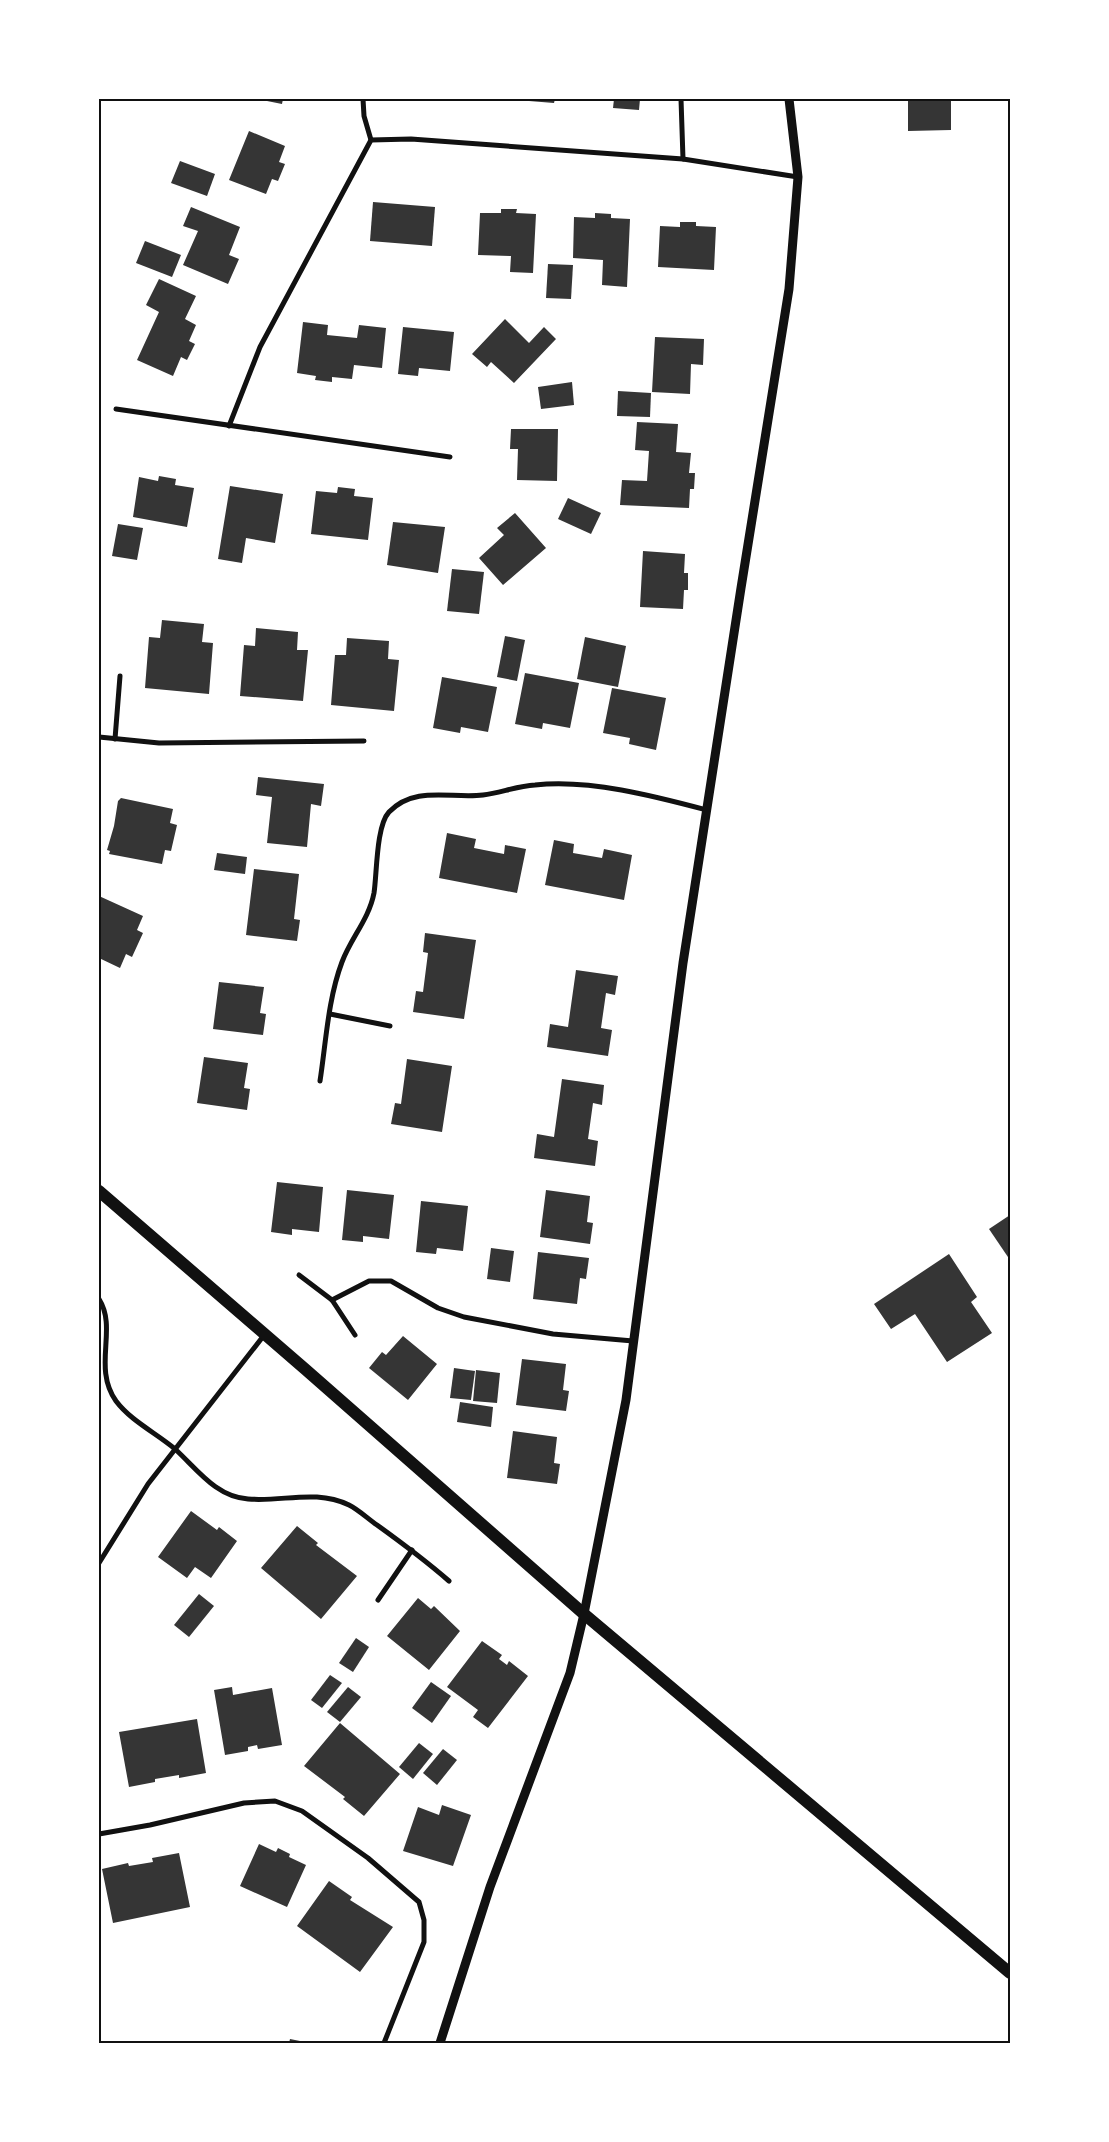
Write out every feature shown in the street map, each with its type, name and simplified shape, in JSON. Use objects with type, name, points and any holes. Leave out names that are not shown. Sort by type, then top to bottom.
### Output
[{"type":"main road","points":[[99,1191],[584,1614],[1010,1973]]},
{"type":"street","points":[[229,426],[260,348],[370,140],[364,116],[363,99]]},
{"type":"street","points":[[681,99],[683,159]]},
{"type":"street","points":[[440,2043],[490,1887],[570,1673],[617,1452],[684,963],[789,289],[798,177],[789,99]]},
{"type":"street","points":[[370,140],[411,139],[683,159],[798,177]]},
{"type":"street","points":[[116,409],[450,457]]},
{"type":"street","points":[[115,739],[120,676]]},
{"type":"street","points":[[99,738],[159,743],[364,741]]},
{"type":"street","points":[[320,1081],[335,983],[343,960],[366,920],[373,895],[382,832],[388,813],[402,802],[424,795],[483,796],[534,784],[554,784],[604,788],[664,799],[707,810]]},
{"type":"street","points":[[330,1014],[390,1026]]},
{"type":"street","points":[[299,1274],[332,1300],[355,1335]]},
{"type":"street","points":[[332,1300],[369,1281],[391,1281],[438,1308],[464,1317],[553,1334],[633,1341]]},
{"type":"street","points":[[99,1299],[104,1307],[106,1336],[104,1366],[108,1388],[118,1403],[175,1450],[196,1471],[232,1497],[249,1500],[304,1495],[324,1496],[350,1505],[412,1550],[449,1581]]},
{"type":"street","points":[[99,1563],[148,1484],[265,1334]]},
{"type":"street","points":[[378,1600],[412,1550]]},
{"type":"street","points":[[99,1834],[150,1825],[244,1803],[276,1801],[302,1811],[368,1858],[419,1902],[424,1920],[424,1942],[384,2043]]},
{"type":"building","points":[[257,99],[283,99],[282,104]]},
{"type":"building","points":[[529,99],[555,99],[554,103],[529,101]]},
{"type":"building","points":[[614,99],[640,99],[639,110],[613,108]]},
{"type":"building","points":[[908,99],[951,99],[951,130],[908,131]]},
{"type":"building","points":[[249,131],[285,146],[279,162],[285,164],[278,181],[272,179],[266,194],[229,180]]},
{"type":"building","points":[[180,161],[215,174],[207,196],[171,183]]},
{"type":"building","points":[[373,202],[435,207],[432,246],[370,241]]},
{"type":"building","points":[[191,207],[240,227],[229,255],[239,259],[228,284],[183,265],[198,231],[183,226]]},
{"type":"building","points":[[501,209],[517,209],[516,213],[536,214],[533,273],[510,272],[511,256],[478,255],[480,213],[501,213]]},
{"type":"building","points":[[595,213],[611,214],[611,218],[630,219],[627,287],[602,285],[603,260],[573,258],[574,217],[595,218]]},
{"type":"building","points":[[680,222],[696,222],[696,226],[716,227],[714,270],[658,267],[660,226],[680,227]]},
{"type":"building","points":[[145,241],[181,255],[172,277],[136,263]]},
{"type":"building","points":[[548,264],[573,265],[571,299],[546,298]]},
{"type":"building","points":[[159,279],[196,296],[185,319],[196,325],[189,341],[195,344],[187,360],[181,357],[173,376],[137,360],[159,312],[146,305]]},
{"type":"building","points":[[505,319],[529,343],[544,327],[556,339],[514,383],[491,362],[487,367],[472,354]]},
{"type":"building","points":[[303,322],[328,325],[327,335],[357,338],[359,325],[386,328],[382,368],[354,365],[352,379],[332,377],[332,382],[315,380],[316,376],[297,373]]},
{"type":"building","points":[[403,327],[454,332],[450,371],[419,368],[418,376],[398,374]]},
{"type":"building","points":[[655,337],[704,339],[703,365],[691,364],[690,394],[652,392]]},
{"type":"building","points":[[572,382],[574,405],[541,409],[538,387]]},
{"type":"building","points":[[618,391],[651,393],[650,417],[617,416]]},
{"type":"building","points":[[637,422],[678,424],[676,452],[691,453],[689,473],[695,473],[694,489],[690,489],[689,508],[620,505],[622,480],[647,481],[649,451],[635,450]]},
{"type":"building","points":[[511,429],[558,429],[557,481],[517,480],[518,449],[510,449]]},
{"type":"building","points":[[159,476],[176,479],[175,485],[194,488],[187,527],[133,517],[139,477],[158,481]]},
{"type":"building","points":[[230,486],[283,494],[275,543],[246,538],[242,563],[218,559]]},
{"type":"building","points":[[338,487],[355,489],[354,496],[373,498],[368,540],[311,534],[316,491],[337,493]]},
{"type":"building","points":[[568,498],[601,513],[591,534],[558,519]]},
{"type":"building","points":[[515,513],[546,548],[503,585],[479,558],[504,535],[497,528]]},
{"type":"building","points":[[393,522],[445,527],[438,573],[387,565]]},
{"type":"building","points":[[118,524],[143,528],[137,560],[112,556]]},
{"type":"building","points":[[643,551],[685,554],[684,573],[688,573],[688,590],[684,590],[683,609],[640,607]]},
{"type":"building","points":[[452,569],[484,572],[479,614],[447,611]]},
{"type":"building","points":[[162,620],[204,624],[202,642],[213,643],[209,694],[145,688],[149,637],[160,638]]},
{"type":"building","points":[[256,628],[298,632],[297,650],[308,650],[303,701],[240,696],[244,645],[255,646]]},
{"type":"building","points":[[505,636],[525,640],[517,681],[497,677]]},
{"type":"building","points":[[585,637],[626,646],[618,687],[577,679]]},
{"type":"building","points":[[347,638],[389,641],[388,659],[399,660],[394,711],[331,705],[335,655],[346,655]]},
{"type":"building","points":[[525,673],[579,683],[570,728],[543,723],[542,729],[515,724]]},
{"type":"building","points":[[442,677],[497,687],[488,732],[461,727],[460,733],[433,728]]},
{"type":"building","points":[[612,688],[666,698],[656,750],[629,744],[630,738],[603,733]]},
{"type":"building","points":[[258,777],[324,784],[321,806],[311,804],[307,847],[267,843],[272,797],[256,795]]},
{"type":"building","points":[[121,798],[173,809],[170,823],[177,825],[171,851],[165,850],[162,864],[109,854],[110,851],[107,850],[114,826],[118,801]]},
{"type":"building","points":[[447,833],[476,839],[474,848],[504,854],[505,845],[526,849],[517,893],[439,878]]},
{"type":"building","points":[[554,840],[574,844],[573,853],[602,858],[604,849],[632,855],[624,900],[545,885]]},
{"type":"building","points":[[217,853],[247,857],[245,874],[214,870]]},
{"type":"building","points":[[254,869],[299,874],[294,919],[300,920],[297,941],[246,935]]},
{"type":"building","points":[[99,896],[143,916],[137,930],[143,933],[132,957],[126,954],[120,968],[99,958]]},
{"type":"building","points":[[425,933],[476,940],[464,1019],[413,1012],[416,991],[423,992],[428,953],[423,952]]},
{"type":"building","points":[[576,970],[618,976],[615,995],[606,993],[601,1028],[612,1030],[608,1056],[547,1047],[550,1024],[568,1027]]},
{"type":"building","points":[[219,982],[264,987],[260,1013],[266,1014],[263,1035],[213,1029]]},
{"type":"building","points":[[204,1057],[248,1063],[244,1088],[250,1089],[247,1110],[197,1103]]},
{"type":"building","points":[[407,1059],[452,1066],[442,1132],[391,1124],[395,1103],[401,1104]]},
{"type":"building","points":[[562,1079],[604,1085],[602,1105],[593,1103],[588,1139],[598,1141],[595,1166],[534,1158],[537,1134],[554,1137]]},
{"type":"building","points":[[277,1182],[323,1187],[319,1232],[292,1229],[292,1235],[271,1232]]},
{"type":"building","points":[[347,1190],[394,1195],[389,1239],[363,1236],[363,1242],[342,1240]]},
{"type":"building","points":[[546,1190],[590,1196],[587,1222],[593,1223],[590,1244],[540,1237]]},
{"type":"building","points":[[421,1201],[468,1206],[463,1251],[437,1248],[436,1254],[416,1252]]},
{"type":"building","points":[[1010,1215],[1010,1260],[989,1229]]},
{"type":"building","points":[[491,1248],[514,1251],[510,1282],[487,1279]]},
{"type":"building","points":[[538,1252],[589,1258],[586,1279],[580,1278],[577,1304],[533,1299]]},
{"type":"building","points":[[949,1254],[977,1297],[971,1302],[992,1333],[947,1362],[915,1314],[891,1329],[874,1304]]},
{"type":"building","points":[[403,1336],[437,1364],[408,1400],[369,1368],[382,1352],[386,1355]]},
{"type":"building","points":[[522,1359],[566,1364],[563,1390],[569,1391],[566,1411],[516,1405]]},
{"type":"building","points":[[454,1368],[475,1371],[471,1400],[450,1398]]},
{"type":"building","points":[[476,1370],[500,1373],[497,1403],[473,1401]]},
{"type":"building","points":[[460,1402],[493,1407],[491,1427],[457,1422]]},
{"type":"building","points":[[513,1431],[557,1437],[554,1463],[560,1464],[557,1484],[507,1478]]},
{"type":"building","points":[[191,1511],[217,1530],[219,1527],[237,1541],[211,1578],[195,1567],[187,1578],[158,1557]]},
{"type":"building","points":[[297,1526],[318,1543],[316,1545],[357,1576],[321,1619],[261,1568]]},
{"type":"building","points":[[199,1594],[214,1606],[189,1637],[174,1625]]},
{"type":"building","points":[[418,1598],[431,1609],[434,1606],[460,1631],[429,1670],[387,1636]]},
{"type":"building","points":[[356,1638],[369,1647],[353,1672],[339,1663]]},
{"type":"building","points":[[482,1641],[502,1655],[499,1659],[507,1665],[509,1661],[528,1676],[488,1728],[473,1717],[478,1710],[447,1687]]},
{"type":"building","points":[[330,1675],[342,1683],[322,1708],[311,1700]]},
{"type":"building","points":[[431,1682],[451,1696],[432,1723],[412,1708]]},
{"type":"building","points":[[232,1687],[233,1695],[272,1688],[282,1745],[258,1749],[257,1745],[248,1747],[248,1751],[225,1755],[214,1690]]},
{"type":"building","points":[[348,1687],[361,1697],[340,1722],[327,1712]]},
{"type":"building","points":[[197,1719],[206,1773],[179,1778],[179,1775],[155,1779],[155,1782],[129,1787],[119,1732]]},
{"type":"building","points":[[340,1723],[400,1774],[364,1816],[343,1799],[345,1797],[304,1766]]},
{"type":"building","points":[[419,1743],[433,1754],[413,1779],[399,1767]]},
{"type":"building","points":[[443,1749],[457,1760],[437,1785],[423,1773]]},
{"type":"building","points":[[442,1805],[471,1815],[453,1866],[403,1851],[418,1807],[439,1815]]},
{"type":"building","points":[[259,1844],[276,1852],[278,1848],[290,1854],[289,1857],[306,1865],[287,1907],[240,1886]]},
{"type":"building","points":[[179,1853],[190,1907],[113,1923],[102,1869],[128,1863],[129,1866],[153,1862],[152,1858]]},
{"type":"building","points":[[329,1881],[352,1897],[350,1900],[393,1927],[360,1972],[297,1926]]},
{"type":"building","points":[[290,2039],[305,2042],[305,2043],[289,2043]]}]
